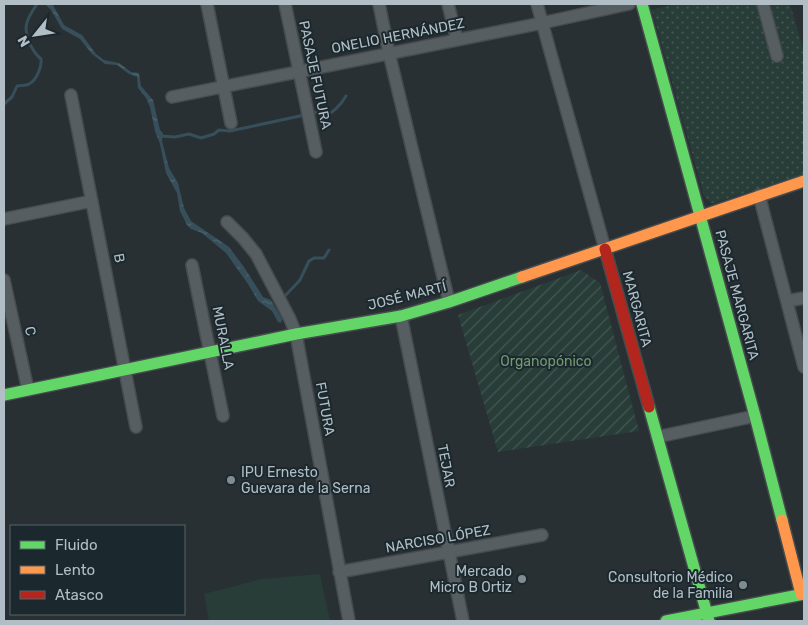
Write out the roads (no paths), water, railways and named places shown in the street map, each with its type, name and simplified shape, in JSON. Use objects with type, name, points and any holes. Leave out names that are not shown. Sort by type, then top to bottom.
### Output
[{"type":"street","points":[[206,4],[231,123]]},
{"type":"street","name":"PASAJE FUTURA","points":[[286,4],[316,152]]},
{"type":"street","points":[[379,4],[449,302]]},
{"type":"street","points":[[448,4],[457,40]]},
{"type":"street","name":"MARGARITA","points":[[537,4],[656,437],[708,617]]},
{"type":"street","name":"ONELIO HERNÁNDEZ","points":[[172,97],[224,88],[629,4]]},
{"type":"street","name":"PASAJE MARGARITA","points":[[642,4],[803,594]]},
{"type":"street","points":[[763,4],[778,56]]},
{"type":"street","name":"B","points":[[71,95],[136,427]]},
{"type":"street","name":"JOSÉ MARTÍ","points":[[4,395],[296,334],[402,316],[449,302],[804,181]]},
{"type":"street","points":[[759,195],[804,367]]},
{"type":"street","points":[[4,219],[92,201]]},
{"type":"street","name":"FUTURA","points":[[227,222],[256,254],[296,334],[349,621]]},
{"type":"street","name":"MURALLA","points":[[192,265],[223,416]]},
{"type":"street","name":"C","points":[[4,280],[28,390]]},
{"type":"street","points":[[788,301],[804,298]]},
{"type":"street","name":"TEJAR","points":[[402,316],[463,621]]},
{"type":"street","points":[[656,437],[755,416]]},
{"type":"street","name":"NARCISO LÓPEZ","points":[[339,572],[542,535]]},
{"type":"street","points":[[666,621],[708,617],[803,594]]},
{"type":"water","points":[[45,4],[53,5],[64,25],[82,35],[96,54],[104,60],[119,63],[131,72],[139,73],[141,86],[153,100],[160,130],[163,133],[162,141],[169,168],[178,183],[184,208],[191,221],[229,247],[263,297],[271,300],[282,319],[281,323],[278,322],[272,311],[258,301],[226,253],[202,233],[191,229],[187,225],[180,211],[177,193],[166,173],[150,107],[138,88],[137,77],[129,74],[117,65],[105,64],[92,54],[80,39],[62,29],[51,10]]},
{"type":"waterway","points":[[4,104],[12,97],[17,86],[32,82],[40,69],[41,59],[31,46],[26,29],[26,24],[37,4]]},
{"type":"waterway","points":[[310,111],[321,115],[329,114],[339,106],[346,96]]},
{"type":"waterway","points":[[160,136],[175,137],[189,134],[201,138],[214,134],[219,130],[230,131],[300,116],[304,113]]},
{"type":"waterway","points":[[284,297],[300,280],[309,261],[314,258],[324,258],[329,250]]},
{"type":"place","name":"IPU Ernesto Guevara de la Serna","points":[[231,480]]},
{"type":"place","name":"Mercado Micro B Ortiz","points":[[522,579]]},
{"type":"place","name":"Consultorio Médico de la Familia","points":[[743,585]]},
{"type":"park label","name":"Organopónico","points":[[546,361]]}]
